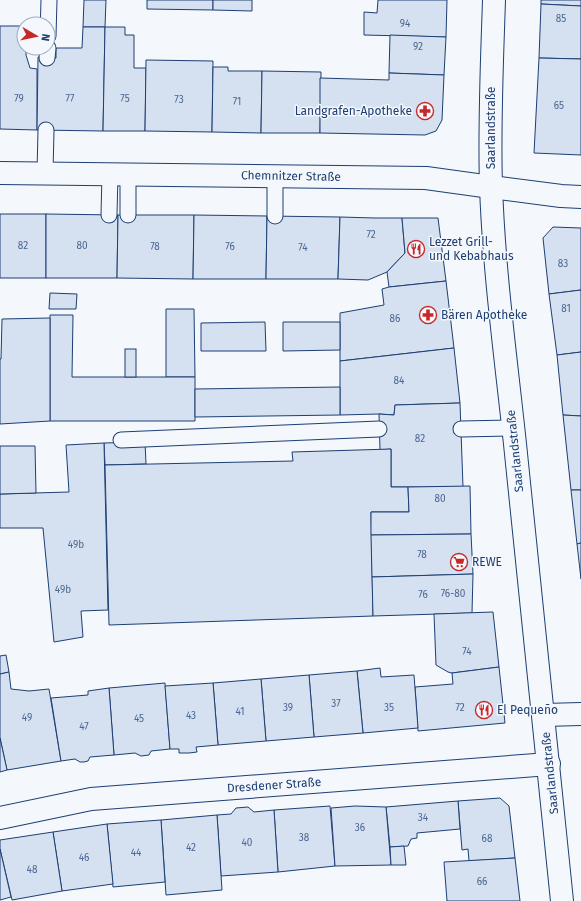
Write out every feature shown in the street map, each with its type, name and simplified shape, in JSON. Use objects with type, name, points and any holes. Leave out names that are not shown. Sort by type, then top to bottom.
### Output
[{"type":"street","name":"Saarlandstraße","points":[[494,0],[490,124],[494,242],[562,901]]},
{"type":"street","name":"Chemnitzer Straße","points":[[0,173],[426,178],[561,196],[581,197]]},
{"type":"street","points":[[544,715],[581,714]]},
{"type":"street","name":"Dresdener Straße","points":[[0,818],[91,799],[549,764]]},
{"type":"lane","points":[[49,0],[49,16]]},
{"type":"lane","points":[[44,173],[46,130]]},
{"type":"lane","points":[[109,215],[119,174]]},
{"type":"lane","points":[[119,174],[128,215]]},
{"type":"lane","points":[[275,176],[275,216]]},
{"type":"lane","points":[[461,429],[513,428]]},
{"type":"lane","points":[[121,440],[379,429]]},
{"type":"building","points":[[84,0],[106,0],[105,27],[83,27]]},
{"type":"building","points":[[147,0],[213,0],[213,10],[147,9]]},
{"type":"building","points":[[213,0],[252,0],[252,11],[213,10]]},
{"type":"building","points":[[378,0],[447,0],[446,37],[364,35],[364,12],[377,13]]},
{"type":"building","points":[[541,0],[581,0],[581,6],[541,4]]},
{"type":"building","points":[[541,4],[581,6],[581,59],[539,58]]},
{"type":"building","points":[[0,26],[16,26],[16,56],[26,56],[30,68],[37,69],[37,130],[0,129]]},
{"type":"building","points":[[83,27],[105,27],[103,131],[37,130],[38,57],[56,58],[56,48],[82,48]]},
{"type":"building","points":[[105,27],[125,27],[125,35],[134,35],[134,68],[146,68],[145,131],[103,131]]},
{"type":"building","points":[[390,35],[446,37],[444,75],[389,73]]},
{"type":"building","points":[[539,58],[581,59],[581,155],[534,153]]},
{"type":"building","points":[[146,60],[213,61],[212,132],[145,131]]},
{"type":"building","points":[[213,67],[228,67],[228,71],[262,71],[261,133],[212,132]]},
{"type":"building","points":[[262,71],[321,72],[320,133],[261,133]]},
{"type":"building","points":[[389,73],[444,75],[442,120],[436,131],[425,135],[320,133],[320,78],[389,80]]},
{"type":"building","points":[[0,214],[46,214],[46,278],[0,278]]},
{"type":"building","points":[[46,214],[118,215],[117,278],[46,278]]},
{"type":"building","points":[[118,215],[194,215],[193,279],[117,278]]},
{"type":"building","points":[[194,215],[267,216],[266,279],[193,279]]},
{"type":"building","points":[[267,216],[340,217],[338,279],[266,279]]},
{"type":"building","points":[[340,217],[402,218],[405,253],[387,272],[368,280],[338,279]]},
{"type":"building","points":[[402,218],[438,218],[446,281],[389,287],[387,272],[405,253]]},
{"type":"building","points":[[553,227],[581,228],[581,290],[549,294],[543,238]]},
{"type":"building","points":[[446,281],[454,348],[340,361],[340,313],[384,305],[382,289]]},
{"type":"building","points":[[581,290],[581,352],[557,355],[549,294]]},
{"type":"building","points":[[50,293],[77,294],[76,309],[49,309]]},
{"type":"building","points":[[166,309],[194,309],[195,377],[166,377]]},
{"type":"building","points":[[50,315],[73,315],[72,377],[195,377],[195,421],[50,421]]},
{"type":"building","points":[[50,318],[50,421],[0,424],[0,359],[2,319]]},
{"type":"building","points":[[265,322],[266,351],[201,351],[201,323]]},
{"type":"building","points":[[283,322],[340,322],[340,350],[283,351]]},
{"type":"building","points":[[454,348],[460,403],[395,405],[394,415],[340,415],[340,361]]},
{"type":"building","points":[[125,349],[136,349],[136,377],[125,377]]},
{"type":"building","points":[[581,352],[581,416],[563,415],[557,355]]},
{"type":"building","points":[[340,387],[340,415],[195,417],[195,389]]},
{"type":"building","points":[[460,403],[463,487],[391,487],[391,449],[380,450],[379,414],[394,415],[395,405]]},
{"type":"building","points":[[563,415],[581,416],[581,490],[571,490]]},
{"type":"building","points":[[145,442],[146,464],[105,465],[104,443]]},
{"type":"building","points":[[104,443],[108,610],[81,611],[83,637],[54,642],[43,528],[0,528],[0,494],[69,492],[66,445]]},
{"type":"building","points":[[0,446],[35,446],[36,493],[0,494]]},
{"type":"building","points":[[391,449],[391,487],[408,487],[409,512],[371,512],[373,616],[109,625],[105,465],[293,461],[292,452]]},
{"type":"building","points":[[470,486],[471,534],[371,535],[371,512],[409,512],[408,487]]},
{"type":"building","points":[[571,490],[581,490],[581,543],[577,544]]},
{"type":"building","points":[[471,534],[473,574],[372,577],[371,535]]},
{"type":"building","points":[[581,543],[581,579],[577,544]]},
{"type":"building","points":[[473,574],[472,613],[373,616],[372,577]]},
{"type":"building","points":[[493,612],[499,667],[452,673],[436,665],[434,614]]},
{"type":"building","points":[[6,655],[9,672],[0,674],[0,656]]},
{"type":"building","points":[[499,667],[505,723],[418,731],[415,687],[453,684],[452,673]]},
{"type":"building","points":[[380,668],[381,677],[414,675],[418,728],[363,733],[357,671]]},
{"type":"building","points":[[357,671],[363,733],[314,737],[309,675]]},
{"type":"building","points":[[9,672],[11,689],[29,691],[49,689],[61,761],[7,770],[0,738],[0,674]]},
{"type":"building","points":[[309,675],[314,737],[266,741],[261,679]]},
{"type":"building","points":[[261,679],[266,741],[218,745],[213,683]]},
{"type":"building","points":[[165,683],[170,749],[151,751],[149,755],[141,756],[135,753],[114,755],[109,688]]},
{"type":"building","points":[[213,683],[218,745],[196,747],[197,752],[189,753],[179,753],[179,749],[170,749],[165,686]]},
{"type":"building","points":[[109,688],[114,755],[90,757],[88,761],[84,762],[80,762],[75,759],[61,761],[51,698],[88,695],[88,691]]},
{"type":"building","points":[[0,738],[7,770],[0,772]]},
{"type":"building","points":[[500,798],[509,806],[515,858],[469,861],[468,849],[462,850],[458,801]]},
{"type":"building","points":[[458,801],[460,829],[417,833],[417,838],[411,839],[408,846],[390,847],[386,807]]},
{"type":"building","points":[[330,806],[335,866],[278,872],[274,810]]},
{"type":"building","points":[[355,806],[386,807],[391,865],[335,866],[331,808]]},
{"type":"building","points":[[248,807],[254,812],[274,810],[278,872],[221,876],[217,815],[231,814],[236,808]]},
{"type":"building","points":[[217,815],[222,890],[166,895],[161,820]]},
{"type":"building","points":[[161,820],[165,882],[113,887],[107,824]]},
{"type":"building","points":[[107,824],[113,884],[62,891],[53,832]]},
{"type":"building","points":[[53,832],[62,891],[12,900],[0,849],[0,840]]},
{"type":"building","points":[[404,846],[406,865],[391,865],[390,847]]},
{"type":"building","points":[[0,849],[11,897],[0,900]]},
{"type":"building","points":[[515,858],[520,901],[447,901],[444,862]]},
{"type":"place","name":"Landgrafen-Apotheke","points":[[425,111]]},
{"type":"place","name":"Lezzet Grill- und Kebabhaus","points":[[416,249]]},
{"type":"place","name":"Bären Apotheke","points":[[428,315]]},
{"type":"place","name":"REWE","points":[[459,562]]},
{"type":"place","name":"El Pequeño","points":[[484,710]]}]
